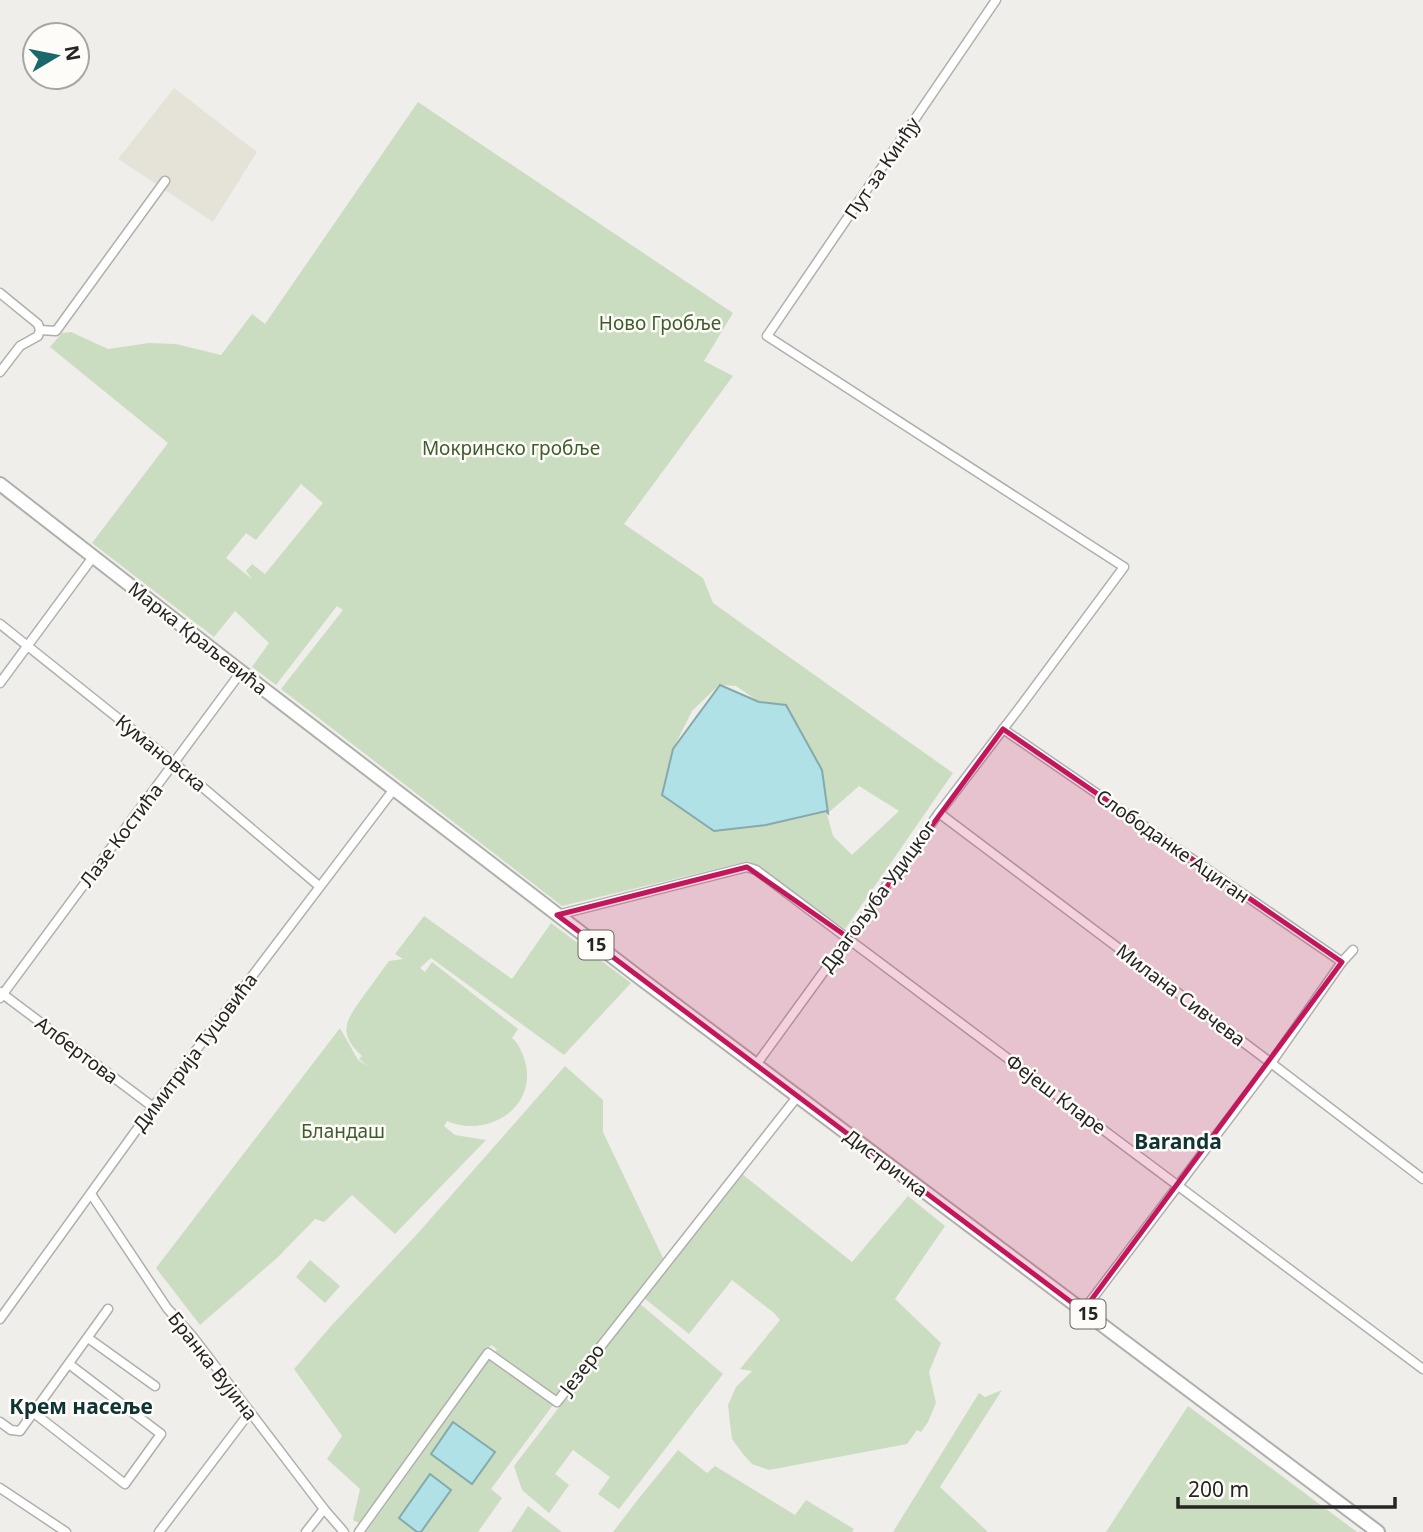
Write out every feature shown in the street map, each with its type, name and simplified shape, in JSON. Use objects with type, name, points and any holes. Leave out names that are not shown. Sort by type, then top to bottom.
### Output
[{"type":"main road","name":"Марка Краљевића","points":[[0,484],[395,790]]},
{"type":"main road","name":"Дистричка","points":[[395,790],[797,1097],[1378,1532]]},
{"type":"street","name":"Пут за Кинђу","points":[[767,336],[996,0]]},
{"type":"street","points":[[40,330],[56,331],[165,181]]},
{"type":"street","points":[[0,293],[38,324],[40,330],[38,336],[20,346],[0,372]]},
{"type":"street","name":"Драгољуба Удицког","points":[[756,1065],[939,813],[1124,567],[767,336]]},
{"type":"street","points":[[0,683],[93,556]]},
{"type":"street","name":"Кумановска","points":[[0,624],[174,763],[319,886]]},
{"type":"street","name":"Лазе Костића","points":[[1,995],[242,672]]},
{"type":"street","name":"Слободанке Ациган","points":[[1003,729],[1342,962]]},
{"type":"street","name":"Димитрија Туцовића","points":[[0,1319],[153,1107],[319,886],[395,790]]},
{"type":"street","name":"Милана Сивчева","points":[[939,813],[1423,1179]]},
{"type":"street","name":"Фејеш Кларе","points":[[557,915],[747,867],[756,870],[1423,1369]]},
{"type":"street","points":[[1083,1311],[1353,950]]},
{"type":"street","name":"Албертова","points":[[1,995],[153,1107]]},
{"type":"street","name":"Језеро","points":[[359,1532],[488,1353],[556,1402],[797,1097]]},
{"type":"street","name":"Бранка Вујина","points":[[91,1194],[167,1308],[193,1337],[344,1532]]},
{"type":"street","points":[[0,1422],[10,1430],[20,1431],[108,1309]]},
{"type":"street","points":[[88,1338],[155,1386]]},
{"type":"street","points":[[34,1413],[125,1484],[143,1460],[161,1434],[69,1364]]},
{"type":"street","points":[[159,1532],[250,1412]]},
{"type":"street","points":[[0,1488],[66,1532]]},
{"type":"street","points":[[306,1532],[324,1509]]},
{"type":"highlighted area","points":[[1003,729],[1342,962],[1083,1311],[557,915],[747,867],[849,938]]},
{"type":"shaded area","points":[[174,88],[257,152],[213,222],[118,159]]},
{"type":"green space","points":[[418,102],[733,313],[704,361],[733,376],[624,524],[703,578],[713,603],[953,773],[845,929],[749,861],[562,906],[281,689],[343,610],[337,606],[276,685],[252,667],[269,643],[235,611],[214,637],[92,543],[168,443],[50,347],[62,333],[71,332],[108,349],[149,343],[176,344],[221,355],[252,314],[265,324]],"holes":[[[301,484],[323,503],[265,574],[252,564],[246,571],[252,579],[226,558],[246,533],[256,540]],[[719,685],[736,686],[759,702],[786,706],[822,770],[827,811],[673,749],[692,711]],[[859,786],[899,811],[852,855],[833,836],[827,814]]]},
{"type":"green space","name":"Бландаш","points":[[424,916],[512,979],[551,923],[631,983],[564,1055],[431,958],[420,968],[425,972],[432,962],[518,1029],[512,1038],[523,1054],[527,1078],[517,1105],[493,1122],[478,1126],[447,1121],[444,1126],[455,1135],[486,1140],[395,1234],[352,1195],[324,1222],[315,1219],[277,1258],[200,1325],[156,1268],[340,1028],[358,1060],[369,1067],[359,1059],[362,1056],[349,1040],[348,1020],[389,961],[403,959],[395,954]]},
{"type":"green space","points":[[565,1066],[603,1100],[603,1132],[663,1258],[491,1489],[502,1498],[478,1532],[366,1532],[497,1349],[491,1345],[359,1523],[353,1520],[360,1489],[327,1459],[342,1436],[294,1369]]},
{"type":"green space","points":[[742,1174],[852,1262],[908,1196],[945,1226],[895,1299],[941,1343],[929,1372],[936,1403],[921,1432],[917,1430],[907,1444],[769,1470],[752,1464],[732,1439],[728,1405],[736,1387],[752,1371],[740,1369],[780,1320],[732,1280],[689,1334],[644,1298]]},
{"type":"green space","points":[[310,1260],[340,1286],[325,1303],[296,1277]]},
{"type":"green space","points":[[639,1303],[723,1374],[619,1509],[598,1494],[610,1477],[573,1450],[555,1474],[569,1485],[549,1513],[522,1490],[514,1466]]},
{"type":"green space","points":[[1002,1390],[940,1487],[988,1532],[893,1532],[979,1393],[985,1397]]},
{"type":"green space","points":[[1188,1406],[1357,1532],[1106,1532]]},
{"type":"green space","points":[[678,1450],[707,1473],[715,1466],[795,1515],[806,1500],[854,1529],[852,1532],[613,1532]]},
{"type":"green space","points":[[528,1506],[562,1532],[511,1532]]},
{"type":"water","points":[[720,685],[759,702],[786,705],[822,770],[828,813],[826,811],[766,825],[714,831],[662,795],[673,749]]},
{"type":"water","points":[[453,1422],[495,1452],[472,1484],[431,1454]]},
{"type":"water","points":[[430,1474],[451,1490],[421,1532],[417,1532],[399,1518]]},
{"type":"district","name":"Baranda","points":[[1178,1142]]},
{"type":"district","name":"Крем насеље","points":[[81,1407]]},
{"type":"park label","name":"Ново Гробље","points":[[660,323]]},
{"type":"park label","name":"Мокринско гробље","points":[[511,448]]}]
